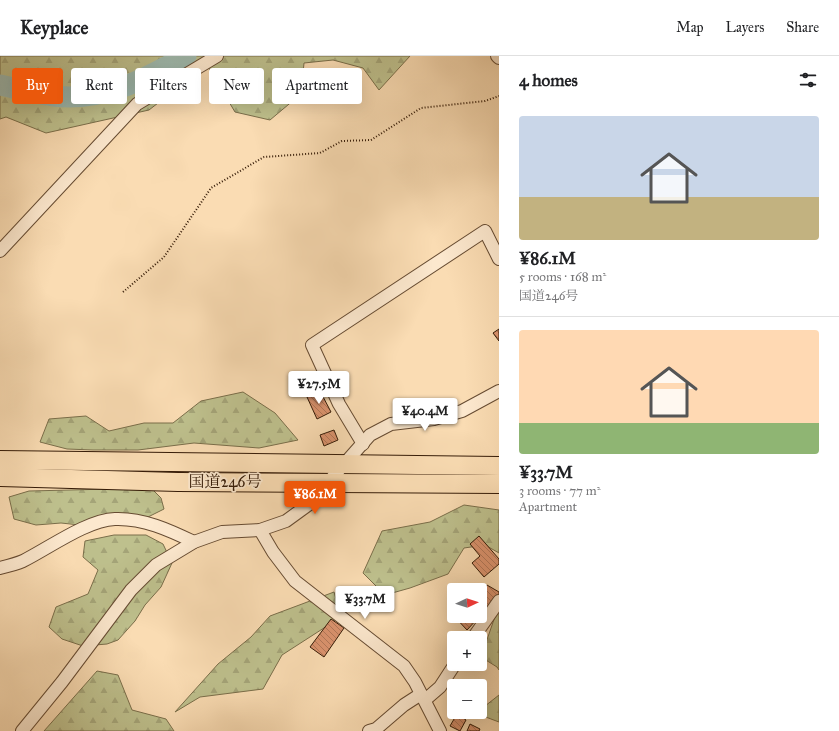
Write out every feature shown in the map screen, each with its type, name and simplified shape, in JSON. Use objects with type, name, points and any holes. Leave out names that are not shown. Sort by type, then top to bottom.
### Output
[{"type":"highway","name":"国道246号","points":[[0,460],[499,466]]},
{"type":"highway","name":"国道246号","points":[[0,477],[178,482],[329,481],[499,484]]},
{"type":"street","points":[[0,251],[137,104],[217,56]]},
{"type":"street","points":[[363,444],[339,404],[312,345],[485,231],[499,259]]},
{"type":"street","points":[[22,731],[62,682],[131,590],[156,565],[194,542],[222,532],[260,530],[286,521],[308,505],[370,435],[391,424],[434,419],[462,411],[499,391]]},
{"type":"street","points":[[0,568],[23,561],[89,526],[114,518],[134,520],[164,528],[194,542]]},
{"type":"street","points":[[260,530],[273,552],[295,581],[404,666],[423,697],[440,731]]},
{"type":"street","points":[[478,631],[499,600]]},
{"type":"street","points":[[369,731],[376,729],[404,705],[423,697],[440,687],[451,671]]},
{"type":"path","points":[[123,292],[164,257],[211,188],[264,157],[320,153],[342,141],[371,140],[421,108],[485,101],[499,96]]},
{"type":"green space","points":[[0,56],[410,56],[379,90],[363,68],[333,60],[304,63],[304,68],[272,68],[272,104],[289,104],[270,120],[235,112],[230,104],[264,104],[264,68],[209,68],[207,65],[201,70],[201,68],[135,68],[135,104],[157,104],[149,110],[46,133],[6,117],[0,119]]},
{"type":"green space","points":[[243,392],[275,413],[298,440],[259,448],[194,443],[138,450],[67,449],[40,442],[49,419],[86,416],[109,431],[144,423],[173,423],[201,401]]},
{"type":"green space","points":[[151,488],[161,498],[164,509],[144,519],[89,526],[61,523],[36,525],[14,519],[9,497],[29,491]]},
{"type":"green space","points":[[464,505],[499,510],[499,553],[485,545],[464,548],[448,574],[410,588],[385,595],[363,573],[382,531],[430,522]]},
{"type":"green space","points":[[114,535],[146,535],[163,544],[172,563],[161,587],[145,605],[135,621],[118,640],[107,644],[83,646],[62,639],[49,627],[56,607],[88,594],[98,570],[83,557],[85,541]]},
{"type":"green space","points":[[334,592],[341,617],[282,655],[263,689],[200,697],[175,712],[218,664],[251,637],[270,616]]},
{"type":"green space","points":[[499,605],[499,670],[487,661],[487,640]]},
{"type":"green space","points":[[97,671],[118,675],[132,710],[166,719],[174,731],[44,731]]},
{"type":"green space","points":[[499,695],[499,722],[487,718],[487,704]]},
{"type":"building","points":[[499,329],[499,341],[493,333]]},
{"type":"building","points":[[320,391],[331,412],[317,419],[307,397]]},
{"type":"building","points":[[334,430],[338,440],[324,446],[320,435]]},
{"type":"building","points":[[479,536],[499,559],[499,564],[484,577],[472,563],[480,556],[470,544]]},
{"type":"building","points":[[487,585],[499,592],[487,610]]},
{"type":"building","points":[[331,619],[344,628],[324,657],[310,647]]},
{"type":"building","points":[[460,623],[473,623],[467,630]]},
{"type":"building","points":[[454,719],[466,720],[460,731],[450,726]]},
{"type":"building","points":[[470,724],[480,729],[479,731],[467,731]]},
{"type":"waterway","points":[[0,85],[54,96],[90,96],[123,87],[155,73],[186,56]]}]
